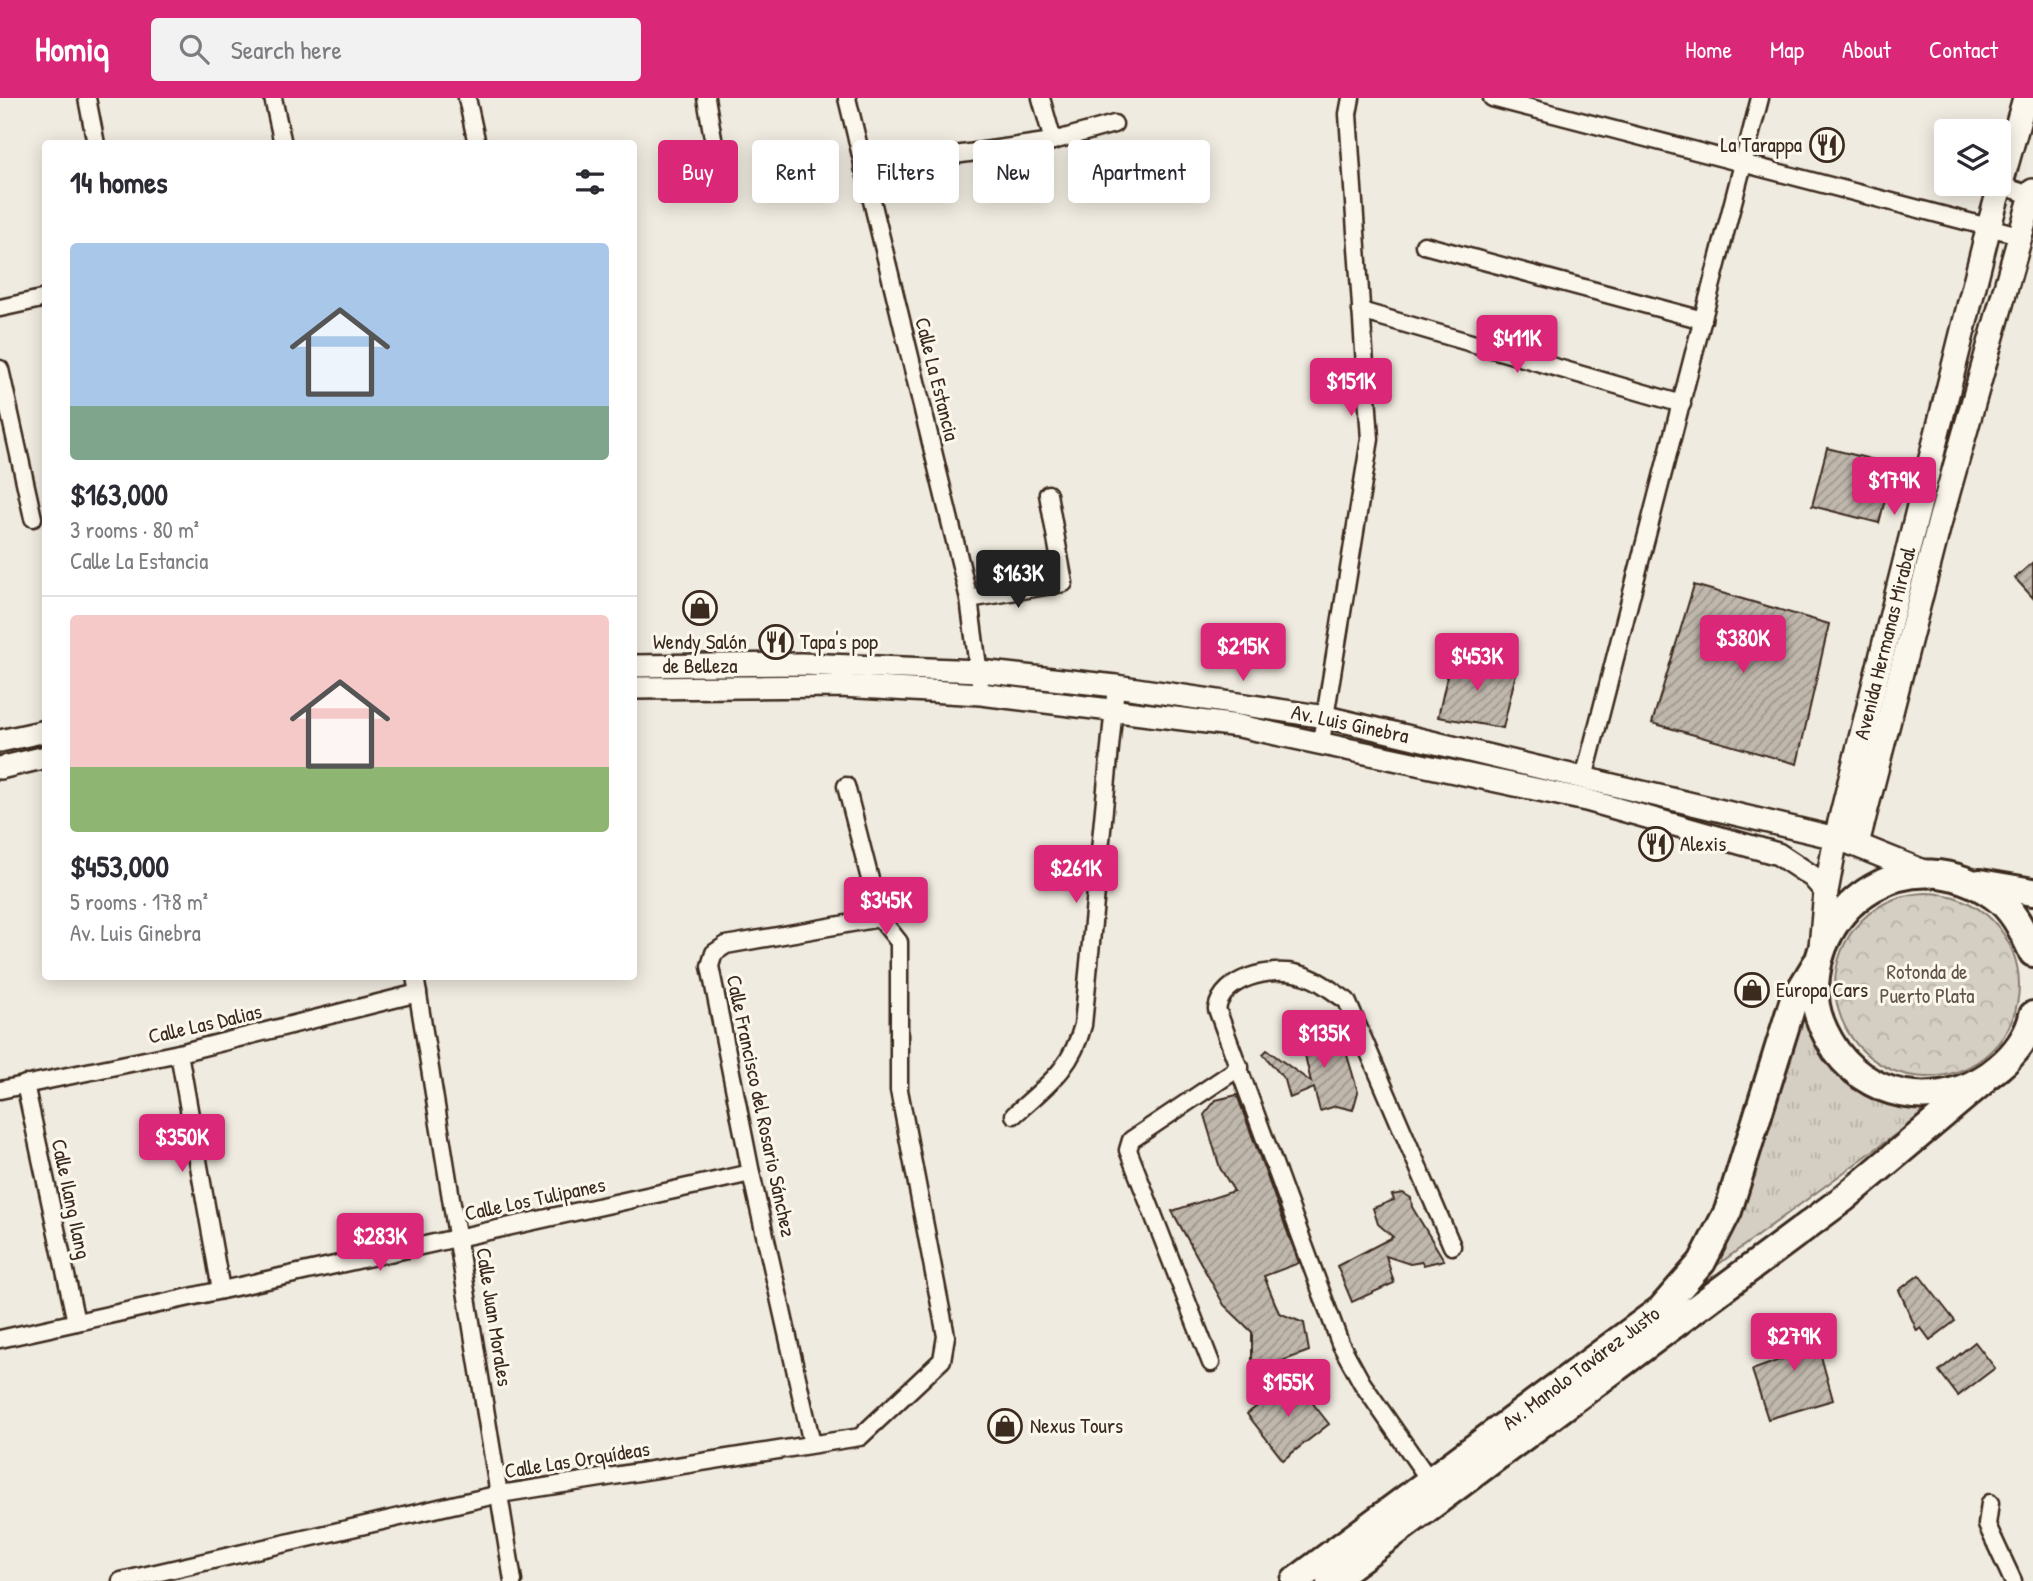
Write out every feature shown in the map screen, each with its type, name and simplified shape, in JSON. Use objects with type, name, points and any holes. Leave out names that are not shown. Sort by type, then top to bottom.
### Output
[{"type":"main road","name":"Avenida Hermanas Mirabal","points":[[2011,147],[2025,98]]},
{"type":"main road","name":"Avenida Hermanas Mirabal","points":[[1818,956],[1826,892],[1846,841],[2033,194]]},
{"type":"main road","name":"Avenida Hermanas Mirabal","points":[[1846,841],[1997,196]]},
{"type":"main road","name":"Av. Luis Ginebra","points":[[1846,841],[1926,873]]},
{"type":"main road","points":[[2033,892],[1926,873],[1892,878],[1862,894],[1837,917],[1818,956],[1815,1000],[1825,1035],[1847,1065],[1876,1086],[1911,1096],[1947,1095],[1982,1082],[2025,1045],[2033,1014]]},
{"type":"main road","points":[[1967,881],[1996,898],[2019,922],[2033,953]]},
{"type":"main road","name":"Av. Manolo Tavárez Justo","points":[[1295,1581],[1661,1309],[1702,1262],[1728,1211],[1793,1002],[1818,956]]},
{"type":"main road","name":"Av. Manolo Tavárez Justo","points":[[1330,1581],[1843,1199],[1982,1082]]},
{"type":"street","points":[[87,98],[95,140]]},
{"type":"street","points":[[273,98],[282,140]]},
{"type":"street","points":[[467,98],[476,140]]},
{"type":"street","points":[[706,98],[713,138]]},
{"type":"street","name":"Calle La Estancia","points":[[847,98],[857,140]]},
{"type":"street","points":[[1041,98],[1053,140]]},
{"type":"street","points":[[1321,742],[1370,439],[1348,114],[1351,98]]},
{"type":"street","points":[[1492,98],[2019,235]]},
{"type":"street","points":[[1584,778],[1760,98]]},
{"type":"street","points":[[1054,141],[1114,124]]},
{"type":"street","points":[[2011,188],[2033,194]]},
{"type":"street","name":"Calle La Estancia","points":[[872,203],[969,599],[981,694]]},
{"type":"street","points":[[1424,245],[1703,320]]},
{"type":"street","points":[[0,308],[42,299]]},
{"type":"street","points":[[1361,311],[1682,404]]},
{"type":"street","points":[[0,369],[33,518]]},
{"type":"street","points":[[969,599],[1064,583],[1066,580],[1048,494]]},
{"type":"street","name":"Av. Luis Ginebra","points":[[637,666],[801,664],[980,671],[1116,686],[1326,717],[1846,841]]},
{"type":"street","name":"Av. Luis Ginebra","points":[[637,688],[841,686],[981,694],[1239,726],[1586,800],[1778,854],[1813,877],[1826,892]]},
{"type":"street","points":[[1014,1115],[1065,1069],[1076,1050],[1083,1025],[1116,686]]},
{"type":"street","points":[[0,741],[42,732]]},
{"type":"street","points":[[0,768],[42,758]]},
{"type":"street","points":[[846,786],[880,918]]},
{"type":"street","name":"Calle Francisco del Rosario Sánchez","points":[[812,1444],[751,1173],[710,966],[714,953],[726,945],[880,918]]},
{"type":"street","name":"Calle Las Orquídeas","points":[[121,1581],[500,1494],[860,1437],[942,1360],[946,1336],[899,1090],[900,942],[880,918]]},
{"type":"street","points":[[1430,1481],[1362,1383],[1340,1343],[1217,1009],[1219,999],[1234,982],[1282,972],[1300,974],[1317,980],[1347,1001],[1452,1246]]},
{"type":"street","name":"Calle Las Dalias","points":[[0,1090],[179,1053],[417,985]]},
{"type":"street","name":"Calle Juan Morales","points":[[417,985],[460,1237],[513,1581]]},
{"type":"street","points":[[179,1053],[221,1290]]},
{"type":"street","points":[[1211,1363],[1128,1150],[1131,1140],[1240,1067]]},
{"type":"street","name":"Calle Ilang Ilang","points":[[25,1084],[76,1322]]},
{"type":"street","name":"Calle Los Tulipanes","points":[[0,1339],[751,1173]]},
{"type":"street","points":[[1990,1503],[1987,1525],[2013,1581]]},
{"type":"green space","name":"Rotonda de Puerto Plata","points":[[1927,893],[1962,900],[1992,920],[2012,950],[2019,985],[2012,1020],[1992,1050],[1962,1070],[1927,1077],[1892,1070],[1862,1050],[1842,1020],[1835,985],[1842,950],[1862,920],[1892,900]]},
{"type":"green space","points":[[1801,1008],[1820,1053],[1841,1076],[1853,1085],[1881,1098],[1926,1112],[1712,1269]]},
{"type":"building","points":[[1827,448],[1894,465],[1879,523],[1812,506]]},
{"type":"building","points":[[2033,562],[2033,598],[2015,578]]},
{"type":"building","points":[[1694,585],[1829,624],[1797,764],[1652,723]]},
{"type":"building","points":[[1451,659],[1517,669],[1503,728],[1438,717]]},
{"type":"building","points":[[1344,1020],[1351,1036],[1347,1040],[1350,1046],[1347,1055],[1358,1092],[1353,1110],[1336,1106],[1320,1111],[1314,1088],[1290,1098],[1285,1080],[1263,1054],[1267,1050],[1311,1082],[1302,1042],[1329,1034],[1327,1024]]},
{"type":"building","points":[[1237,1095],[1299,1263],[1264,1276],[1279,1313],[1304,1323],[1309,1351],[1252,1372],[1252,1332],[1224,1305],[1172,1211],[1234,1191],[1220,1168],[1204,1115],[1216,1100]]},
{"type":"building","points":[[1403,1193],[1411,1198],[1412,1207],[1444,1260],[1423,1265],[1422,1262],[1410,1264],[1386,1256],[1394,1283],[1352,1302],[1337,1266],[1393,1237],[1378,1224],[1373,1208],[1394,1200],[1392,1195]]},
{"type":"building","points":[[1919,1275],[1955,1321],[1930,1340],[1921,1328],[1917,1331],[1899,1290]]},
{"type":"building","points":[[1810,1316],[1833,1400],[1768,1419],[1752,1370],[1788,1357],[1778,1325]]},
{"type":"building","points":[[1975,1342],[1995,1368],[1958,1396],[1939,1371]]},
{"type":"building","points":[[1293,1378],[1329,1424],[1283,1460],[1247,1414]]},
{"type":"place","name":"La Tarappa","points":[[1827,145]]},
{"type":"place","name":"Wendy Salón de Belleza","points":[[700,608]]},
{"type":"place","name":"Tapa's pop","points":[[776,642]]},
{"type":"place","name":"Alexis","points":[[1656,844]]},
{"type":"place","name":"Europa Cars","points":[[1752,990]]},
{"type":"place","name":"Nexus Tours","points":[[1005,1426]]}]
